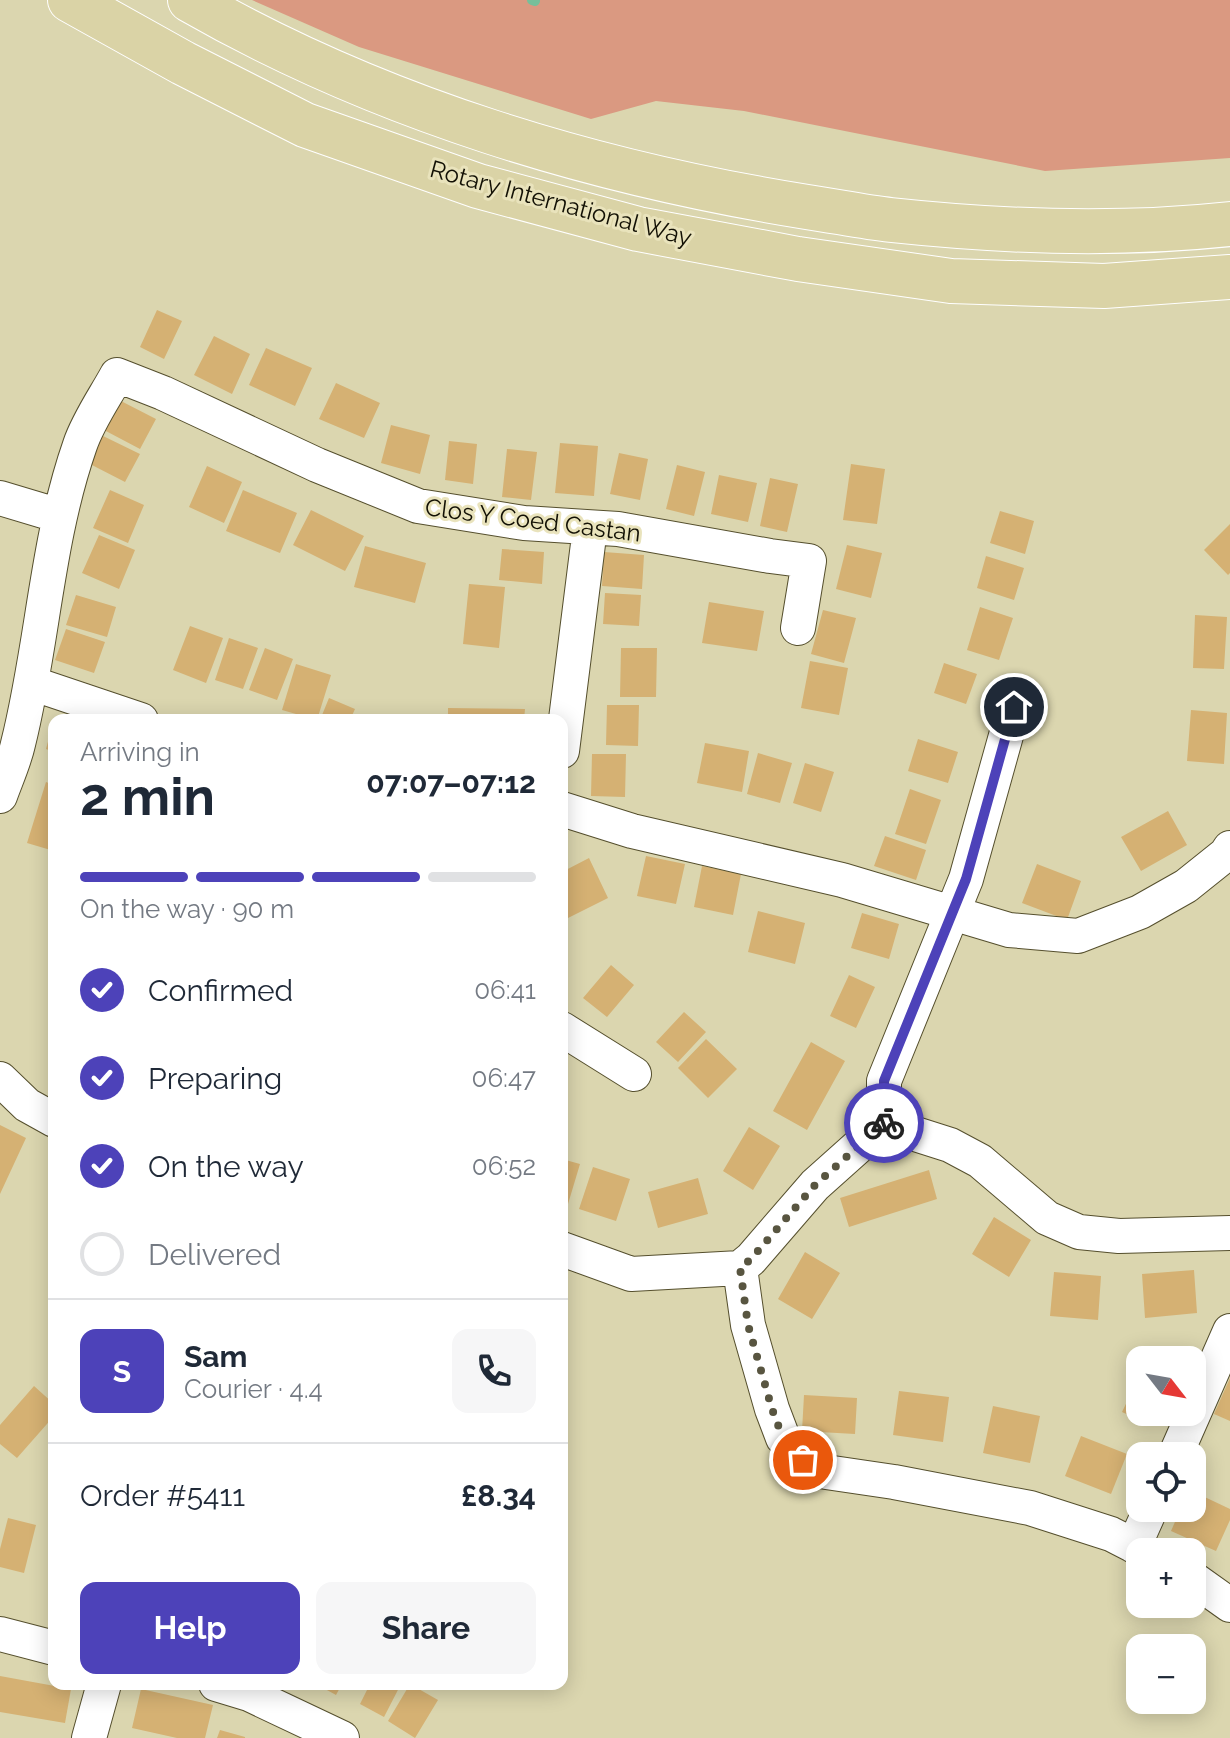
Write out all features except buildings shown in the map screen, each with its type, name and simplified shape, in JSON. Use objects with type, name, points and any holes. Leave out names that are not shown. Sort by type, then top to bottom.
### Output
[{"type":"main road","name":"Rotary International Way","points":[[70,0],[183,63],[305,125],[478,186],[638,229],[798,259],[951,281],[1104,286],[1230,277]]},
{"type":"main road","name":"Rotary International Way","points":[[190,0],[346,77],[461,122],[593,163],[729,194],[890,220],[1039,231],[1182,229],[1230,224]]},
{"type":"street","name":"Clos Y Coed Castan","points":[[60,516],[81,442],[117,375],[163,393],[317,465],[418,506],[524,523],[618,529],[809,561],[798,628]]},
{"type":"street","points":[[0,498],[60,516],[18,747],[0,796]]},
{"type":"street","points":[[567,714],[590,528]]},
{"type":"street","points":[[31,683],[123,714]]},
{"type":"street","points":[[884,1137],[884,1081],[966,879],[1014,707]]},
{"type":"street","points":[[568,811],[632,831],[842,880],[1009,930],[1078,936],[1140,912],[1186,886],[1230,848]]},
{"type":"street","points":[[568,1033],[634,1074]]},
{"type":"street","points":[[0,1079],[27,1105],[48,1117]]},
{"type":"street","points":[[568,1251],[631,1274],[740,1268],[815,1185],[862,1143],[906,1131],[950,1145],[980,1161],[1047,1218],[1079,1232],[1119,1236],[1230,1233]]},
{"type":"street","points":[[740,1268],[748,1325],[772,1409],[783,1438],[803,1460],[826,1472],[1030,1508],[1126,1542]]},
{"type":"street","points":[[1181,1442],[1230,1331]]},
{"type":"street","points":[[1206,1588],[1230,1605]]},
{"type":"street","points":[[0,1634],[48,1646]]},
{"type":"street","points":[[89,1738],[102,1690]]},
{"type":"street","points":[[236,1690],[342,1738]]},
{"type":"shaded area","points":[[252,0],[1230,0],[1230,158],[1045,171],[744,111],[656,101],[591,119],[359,47]]},
{"type":"way so far","points":[[803,1460],[783,1438],[772,1409],[748,1325],[740,1268],[815,1185],[862,1143],[884,1137],[884,1123]]},
{"type":"route","points":[[884,1123],[884,1081],[966,879],[1014,707]]}]
